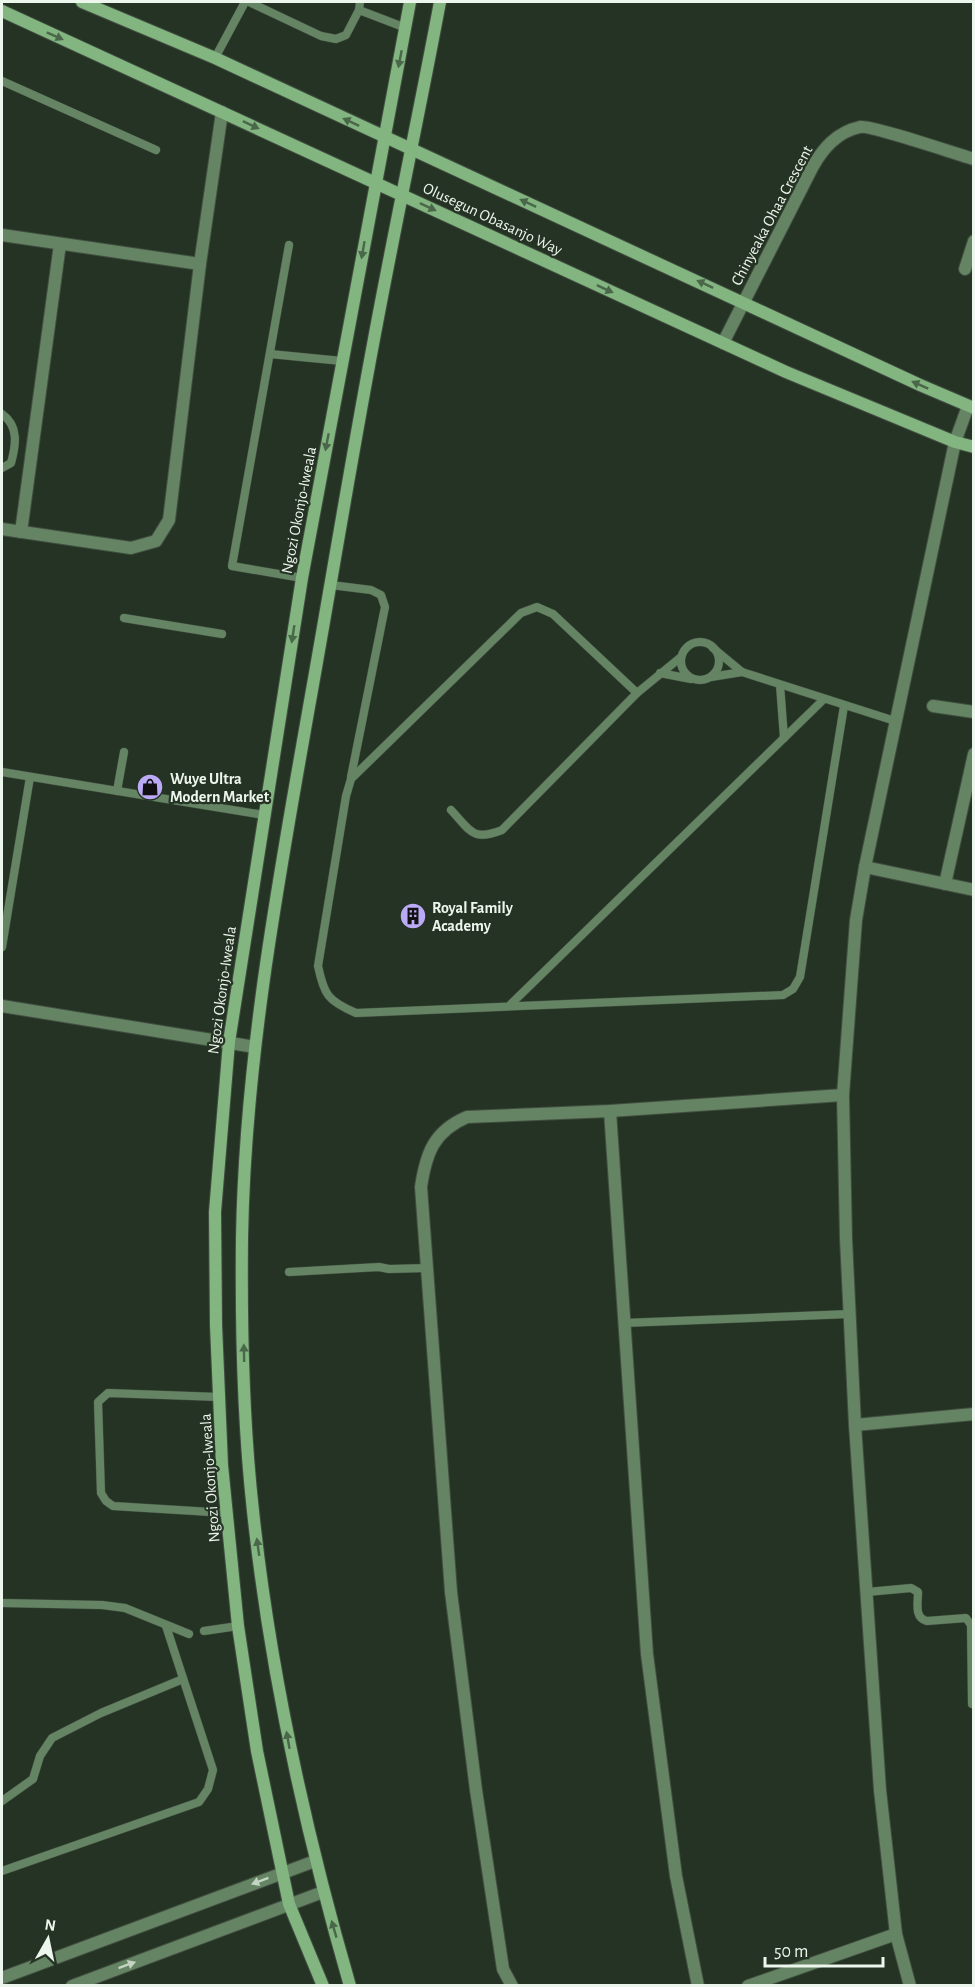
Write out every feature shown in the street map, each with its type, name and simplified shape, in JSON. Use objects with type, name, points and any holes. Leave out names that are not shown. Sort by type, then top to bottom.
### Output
[{"type":"street","name":"Olusegun Obasanjo Way","points":[[82,2],[215,58],[970,407]]},
{"type":"street","name":"Ngozi Okonjo-Iweala","points":[[323,1986],[289,1904],[257,1751],[238,1626],[222,1465],[215,1212],[229,1042],[302,578],[410,2]]},
{"type":"street","points":[[350,1986],[315,1861],[288,1738],[269,1626],[251,1488],[244,1389],[242,1238],[247,1128],[255,1047],[282,858],[374,339],[413,150],[440,2]]},
{"type":"street","name":"Olusegun Obasanjo Way","points":[[2,11],[786,372],[955,442],[974,447]]},
{"type":"street","points":[[2,529],[131,548],[156,541],[169,520],[200,264],[222,112]]},
{"type":"street","name":"Chinyeaka Ohaa Crescent","points":[[723,343],[817,159],[840,134],[863,127],[974,159]]},
{"type":"street","points":[[2,235],[200,264]]},
{"type":"street","points":[[965,269],[974,241]]},
{"type":"street","points":[[21,532],[60,244]]},
{"type":"street","points":[[910,1986],[896,1934],[880,1790],[855,1425],[843,1095],[856,920],[865,867],[955,442],[970,407]]},
{"type":"street","points":[[933,706],[974,712]]},
{"type":"street","points":[[945,884],[974,754]]},
{"type":"street","points":[[865,867],[974,890]]},
{"type":"street","points":[[2,1006],[255,1047]]},
{"type":"street","points":[[512,1986],[503,1969],[476,1790],[451,1592],[421,1187],[430,1149],[441,1132],[466,1117],[610,1111],[843,1095]]},
{"type":"street","points":[[610,1111],[647,1654],[676,1876],[698,1986]]},
{"type":"street","points":[[855,1425],[974,1414]]},
{"type":"street","points":[[2,1978],[315,1861]]},
{"type":"street","points":[[72,1986],[323,1892]]},
{"type":"street","points":[[748,1986],[896,1934]]},
{"type":"lane","points":[[215,58],[247,2],[321,36],[336,39],[346,35],[359,6],[406,28]]},
{"type":"lane","points":[[2,81],[156,150]]},
{"type":"lane","points":[[289,245],[232,566],[302,578]]},
{"type":"lane","points":[[270,354],[342,361]]},
{"type":"lane","points":[[2,414],[9,419],[15,430],[11,463],[2,468]]},
{"type":"lane","points":[[331,585],[371,590],[381,596],[385,607],[346,796],[318,966],[323,987],[336,1004],[356,1013],[775,996],[783,995],[793,989],[800,977],[844,706]]},
{"type":"lane","points":[[351,779],[521,614],[537,608],[553,614],[637,693]]},
{"type":"lane","points":[[124,618],[222,634]]},
{"type":"lane","points":[[451,810],[475,834],[487,836],[502,830],[637,693],[695,643],[701,642],[713,648],[742,672],[896,721]]},
{"type":"lane","points":[[711,677],[719,666],[717,653],[713,648]]},
{"type":"lane","points":[[681,657],[683,670],[692,679]]},
{"type":"lane","points":[[660,673],[705,680],[742,672]]},
{"type":"lane","points":[[780,685],[784,738]]},
{"type":"lane","points":[[510,1005],[824,699]]},
{"type":"lane","points":[[117,791],[124,752]]},
{"type":"lane","points":[[2,772],[264,815]]},
{"type":"lane","points":[[2,947],[30,777]]},
{"type":"lane","points":[[289,1272],[380,1267],[389,1269],[427,1268]]},
{"type":"lane","points":[[624,1323],[850,1314]]},
{"type":"lane","points":[[219,1397],[108,1393],[98,1402],[100,1493],[113,1506],[227,1513]]},
{"type":"lane","points":[[867,1592],[911,1588],[918,1592],[918,1616],[921,1620],[966,1618],[969,1620],[971,1625],[972,1704]]},
{"type":"lane","points":[[2,1603],[102,1605],[125,1608],[189,1634]]},
{"type":"lane","points":[[2,1871],[199,1802],[208,1789],[213,1770],[166,1626]]},
{"type":"lane","points":[[204,1631],[238,1626]]},
{"type":"lane","points":[[2,1801],[33,1779],[40,1756],[52,1738],[101,1713],[183,1679]]},
{"type":"place","name":"Wuye Ultra Modern Market","points":[[150,787]]},
{"type":"place","name":"Royal Family Academy","points":[[413,916]]}]
